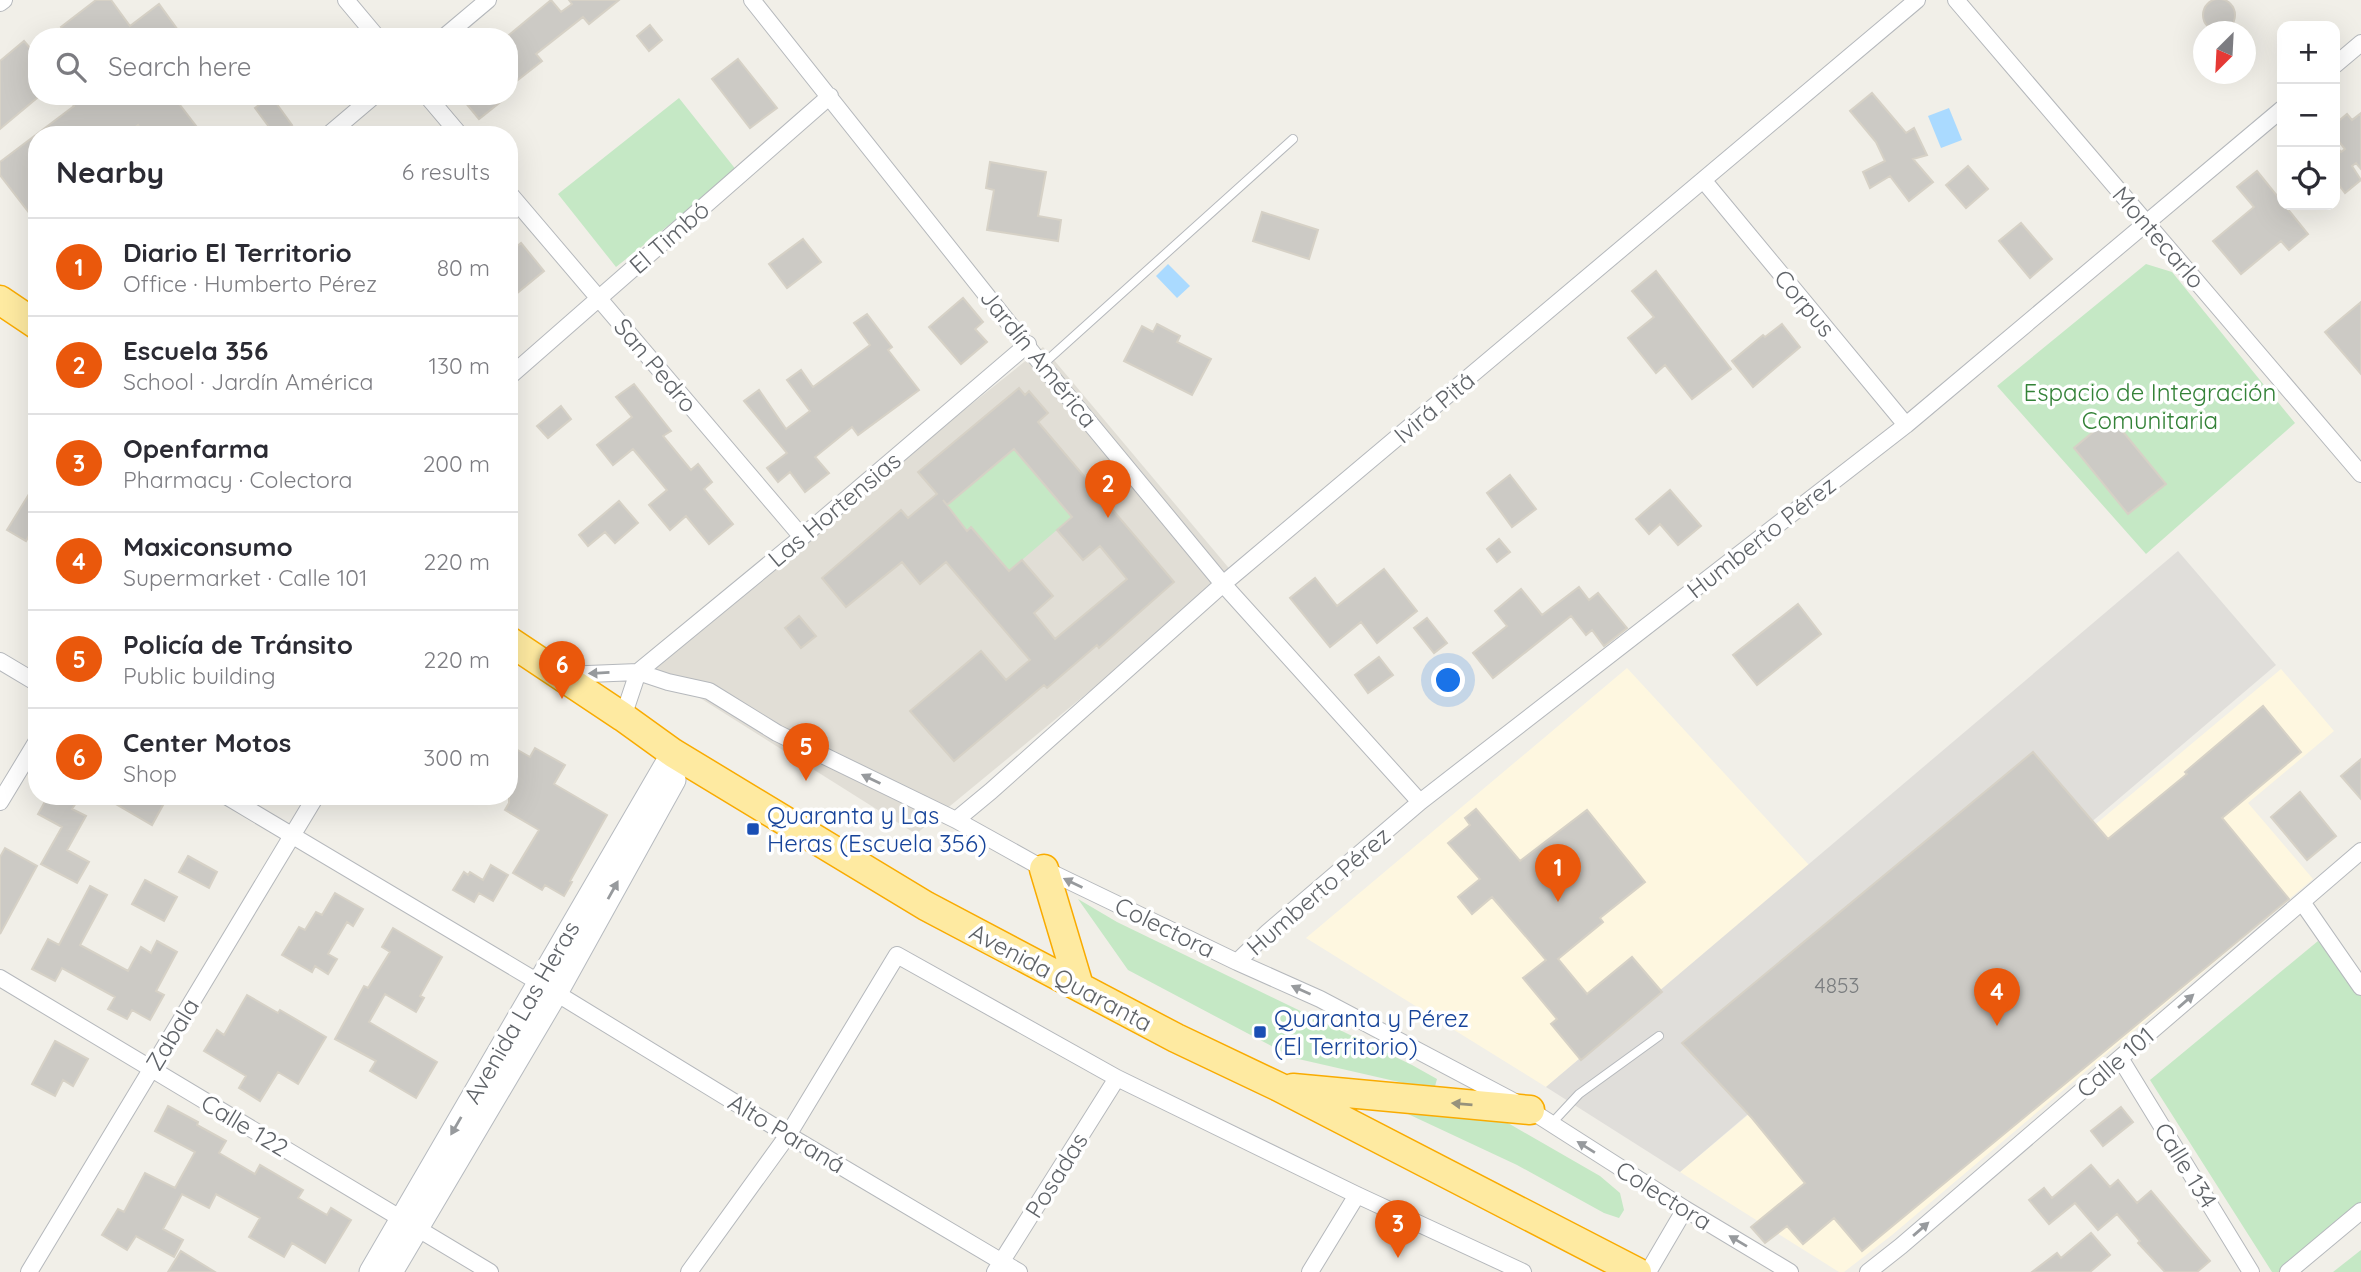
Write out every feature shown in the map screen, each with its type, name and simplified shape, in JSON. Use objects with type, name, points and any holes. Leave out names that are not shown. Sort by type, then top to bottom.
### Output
[{"type":"highway","points":[[0,300],[28,319]]},
{"type":"highway","name":"Avenida Quaranta","points":[[518,647],[679,757],[926,906],[1176,1038],[1279,1087],[1637,1272]]},
{"type":"highway","points":[[1044,869],[1079,986]]},
{"type":"highway","points":[[1279,1087],[1541,1117]]},
{"type":"main road","name":"Avenida Las Heras","points":[[391,1272],[410,1224],[679,757]]},
{"type":"main road","name":"Avenida Las Heras","points":[[371,1272],[410,1224]]},
{"type":"street","points":[[346,0],[369,28]]},
{"type":"street","points":[[455,28],[488,0]]},
{"type":"street","name":"Jardín América","points":[[752,0],[1028,344],[1042,365],[1223,584],[1420,802]]},
{"type":"street","name":"Ivirá Pitá","points":[[956,820],[991,792],[1223,584],[1917,0]]},
{"type":"street","name":"Montecarlo","points":[[1956,0],[2361,474]]},
{"type":"street","points":[[2340,61],[2361,43]]},
{"type":"street","name":"El Timbó","points":[[518,369],[830,96]]},
{"type":"street","points":[[339,126],[363,105]]},
{"type":"street","points":[[435,105],[452,126]]},
{"type":"street","name":"Humberto Pérez","points":[[1237,962],[1268,932],[1420,802],[1906,425],[2277,113]]},
{"type":"street","name":"Corpus","points":[[1704,181],[1906,425]]},
{"type":"street","name":"San Pedro","points":[[518,203],[802,537]]},
{"type":"street","name":"Las Hortensias","points":[[638,672],[802,537],[1028,344]]},
{"type":"street","points":[[0,661],[28,678]]},
{"type":"street","points":[[561,675],[638,672],[623,717]]},
{"type":"street","name":"Colectora","points":[[638,672],[709,691],[777,733],[956,820],[1044,869],[1320,999],[1541,1117],[1790,1272]]},
{"type":"street","points":[[0,802],[28,756]]},
{"type":"street","name":"Alto Paraná","points":[[241,805],[547,987],[998,1267],[1019,1272]]},
{"type":"street","name":"Zabala","points":[[29,1272],[310,805]]},
{"type":"street","name":"Calle 101","points":[[1868,1272],[2361,851]]},
{"type":"street","points":[[2302,902],[2361,987]]},
{"type":"street","points":[[689,1272],[788,1135],[897,955],[1117,1078],[1523,1272]]},
{"type":"street","name":"Calle 122","points":[[0,978],[490,1272]]},
{"type":"street","name":"Calle 134","points":[[2120,1058],[2251,1272]]},
{"type":"street","name":"Posadas","points":[[998,1267],[1117,1078]]},
{"type":"street","points":[[1311,1272],[1357,1195]]},
{"type":"street","points":[[1648,1272],[1685,1209]]},
{"type":"street","points":[[2288,1272],[2361,1211]]},
{"type":"lane","points":[[1042,365],[1293,139]]},
{"type":"lane","points":[[1541,1117],[1579,1094],[1659,1036]]},
{"type":"shaded area","points":[[1043,347],[1233,573],[916,834],[646,664]]},
{"type":"shaded area","points":[[2178,551],[2276,665],[1680,1172],[1546,1087]]},
{"type":"shaded area","points":[[1627,668],[1809,865],[1546,1087],[1306,938]]},
{"type":"shaded area","points":[[2281,669],[2334,731],[2248,803],[2313,879],[1892,1235],[1844,1272],[1839,1272],[1680,1172]]},
{"type":"green space","points":[[679,98],[737,171],[616,267],[558,194]]},
{"type":"green space","name":"Espacio de Integración Comunitaria","points":[[2146,264],[2172,272],[2295,423],[2146,554],[1997,386]]},
{"type":"green space","points":[[1014,449],[1072,517],[1009,571],[971,527],[967,531],[947,505]]},
{"type":"green space","points":[[1078,899],[1117,922],[1412,1065],[1437,1079],[1434,1090],[1294,1058],[1128,970]]},
{"type":"green space","points":[[2318,941],[2361,996],[2361,1215],[2289,1272],[2272,1272],[2150,1080]]},
{"type":"green space","points":[[1393,1107],[1501,1119],[1600,1176],[1620,1193],[1624,1210],[1619,1218],[1604,1213],[1517,1165]]},
{"type":"green space","points":[[2361,1250],[2361,1272],[2333,1272]]},
{"type":"water","points":[[1949,108],[1962,140],[1941,148],[1928,116]]},
{"type":"water","points":[[1168,264],[1190,286],[1177,298],[1156,276]]},
{"type":"building","points":[[2219,-1],[2230,4],[2233,21],[2205,21],[2203,15],[2208,4]]},
{"type":"building","points":[[96,0],[111,0],[130,26],[159,4],[176,28],[62,28]]},
{"type":"building","points":[[551,0],[561,12],[572,4],[569,0],[619,0],[589,24],[583,17],[536,54],[542,61],[518,80],[517,28]]},
{"type":"building","points":[[650,25],[662,40],[649,51],[637,36]]},
{"type":"building","points":[[24,41],[28,46],[29,105],[0,129],[0,61]]},
{"type":"building","points":[[738,59],[777,108],[750,128],[712,79]]},
{"type":"building","points":[[1872,93],[1906,133],[1914,128],[1927,155],[1913,159],[1933,182],[1909,201],[1890,176],[1870,188],[1863,172],[1885,161],[1876,142],[1850,111]]},
{"type":"building","points":[[180,105],[196,126],[48,126],[74,106]]},
{"type":"building","points":[[259,105],[278,105],[292,125],[268,126],[255,108]]},
{"type":"building","points":[[467,105],[497,105],[479,119]]},
{"type":"building","points":[[2361,113],[2361,169],[2356,163],[2352,166],[2361,180],[2345,193],[2340,186],[2340,151],[2345,149],[2340,143],[2340,120],[2347,114],[2352,120]]},
{"type":"building","points":[[28,141],[28,211],[0,175],[0,162]]},
{"type":"building","points":[[990,162],[1046,172],[1038,216],[1061,220],[1058,241],[987,230],[994,190],[986,188]]},
{"type":"building","points":[[1968,166],[1988,189],[1966,208],[1946,185]]},
{"type":"building","points":[[2257,171],[2277,196],[2277,210],[2289,210],[2308,234],[2289,250],[2281,241],[2241,274],[2213,241],[2254,207],[2237,187]]},
{"type":"building","points":[[1262,212],[1318,230],[1309,259],[1253,241]]},
{"type":"building","points":[[2021,223],[2052,259],[2030,278],[1999,241]]},
{"type":"building","points":[[803,239],[821,262],[787,288],[769,264]]},
{"type":"building","points":[[521,243],[544,271],[518,292],[518,246]]},
{"type":"building","points":[[1656,271],[1731,369],[1692,399],[1665,365],[1656,373],[1628,338],[1654,317],[1632,291]]},
{"type":"building","points":[[963,298],[983,322],[975,329],[987,342],[961,364],[929,327]]},
{"type":"building","points":[[2361,302],[2361,374],[2325,332]]},
{"type":"building","points":[[867,314],[892,347],[888,350],[919,390],[858,435],[852,427],[815,457],[829,473],[805,492],[790,472],[778,482],[767,468],[787,453],[744,401],[759,390],[786,429],[810,411],[787,380],[801,370],[813,387],[870,345],[854,323]]},
{"type":"building","points":[[1157,324],[1180,336],[1177,342],[1211,359],[1192,395],[1124,361],[1142,326],[1153,332]]},
{"type":"building","points":[[1782,324],[1800,347],[1753,387],[1732,361],[1763,335],[1765,337]]},
{"type":"building","points":[[634,384],[671,431],[663,436],[691,470],[698,464],[712,482],[704,489],[733,524],[709,544],[686,516],[670,530],[649,505],[667,490],[633,449],[613,465],[597,445],[632,417],[616,397]]},
{"type":"building","points":[[1019,388],[1025,395],[1029,391],[1048,413],[1038,422],[1174,582],[1099,648],[1097,645],[1047,688],[1044,685],[954,761],[910,711],[981,651],[1006,680],[1030,660],[946,562],[920,584],[902,562],[846,607],[822,578],[901,510],[908,518],[937,494],[918,472]],"holes":[[[1014,449],[1072,517],[1057,530],[1083,560],[1100,546],[1127,579],[1055,639],[1034,613],[1053,596],[1022,560],[1009,571],[971,527],[967,531],[943,500],[947,505]]]},
{"type":"building","points":[[561,406],[571,419],[548,438],[537,426]]},
{"type":"building","points":[[2111,417],[2166,484],[2128,514],[2074,448]]},
{"type":"building","points":[[1510,475],[1536,509],[1512,527],[1487,493]]},
{"type":"building","points":[[1670,490],[1701,526],[1678,545],[1660,524],[1649,534],[1636,519]]},
{"type":"building","points":[[28,496],[26,541],[7,530]]},
{"type":"building","points":[[619,501],[638,523],[615,543],[605,532],[588,546],[579,535]]},
{"type":"building","points":[[1499,539],[1510,552],[1497,562],[1487,549]]},
{"type":"building","points":[[1384,569],[1417,611],[1377,643],[1361,622],[1330,647],[1290,598],[1315,578],[1337,606]]},
{"type":"building","points":[[1579,587],[1589,600],[1598,593],[1627,628],[1604,646],[1592,630],[1586,635],[1571,616],[1493,678],[1473,653],[1507,626],[1495,611],[1521,589],[1542,615]]},
{"type":"building","points":[[1798,604],[1821,634],[1757,685],[1733,655]]},
{"type":"building","points":[[799,616],[816,636],[801,648],[785,628]]},
{"type":"building","points":[[1427,618],[1447,643],[1434,653],[1414,628]]},
{"type":"building","points":[[1379,657],[1393,675],[1368,693],[1355,675]]},
{"type":"building","points":[[2263,706],[2301,752],[2222,818],[2289,899],[1862,1251],[1834,1218],[1803,1244],[1787,1226],[1765,1243],[1751,1227],[1805,1183],[1752,1118],[1682,1043],[2033,752],[2108,839],[2187,774],[2185,772]]},
{"type":"building","points":[[535,748],[565,765],[554,784],[607,815],[564,896],[545,885],[542,890],[513,873],[539,830],[505,810],[508,805],[518,805],[518,750],[530,757]]},
{"type":"building","points":[[2361,759],[2361,799],[2341,776]]},
{"type":"building","points":[[2300,792],[2336,836],[2307,860],[2271,817]]},
{"type":"building","points":[[43,805],[75,805],[72,809],[86,816],[67,850],[89,862],[77,883],[41,864],[62,827],[38,814]]},
{"type":"building","points":[[118,805],[163,805],[152,825]]},
{"type":"building","points":[[1476,809],[1520,861],[1587,810],[1645,882],[1600,918],[1603,922],[1558,959],[1587,994],[1632,957],[1662,992],[1581,1060],[1551,1024],[1557,1019],[1523,978],[1546,960],[1492,897],[1472,914],[1458,897],[1480,879],[1448,843],[1470,825],[1465,818]]},
{"type":"building","points":[[5,848],[37,866],[0,934],[0,857]]},
{"type":"building","points":[[188,856],[217,872],[209,888],[179,872]]},
{"type":"building","points":[[491,865],[508,875],[493,901],[479,893],[474,902],[453,890],[464,872],[468,875],[470,872],[483,880]]},
{"type":"building","points":[[145,880],[177,897],[164,921],[132,904]]},
{"type":"building","points":[[90,886],[107,895],[80,945],[128,971],[141,947],[151,953],[157,941],[177,952],[156,991],[164,995],[150,1020],[132,1010],[127,1019],[108,1009],[115,997],[62,968],[55,981],[32,969],[48,939],[59,945]]},
{"type":"building","points":[[335,893],[363,909],[353,926],[347,922],[328,954],[337,959],[328,974],[315,966],[312,972],[282,955],[299,927],[305,930],[316,912],[322,915]]},
{"type":"building","points":[[393,928],[442,957],[420,996],[424,998],[416,1012],[385,994],[369,1022],[437,1062],[416,1098],[370,1071],[376,1061],[335,1039],[364,986],[368,988],[390,952],[382,947]]},
{"type":"building","points":[[247,995],[278,1013],[280,1010],[326,1037],[298,1084],[278,1072],[260,1101],[239,1088],[246,1076],[204,1051],[217,1030],[224,1035]]},
{"type":"building","points":[[55,1041],[88,1059],[73,1086],[63,1080],[55,1096],[32,1084]]},
{"type":"building","points":[[168,1106],[226,1141],[219,1153],[255,1174],[260,1165],[303,1190],[298,1198],[327,1215],[331,1208],[351,1220],[325,1263],[292,1243],[284,1257],[249,1237],[260,1218],[216,1194],[209,1208],[182,1194],[163,1229],[183,1240],[174,1257],[136,1236],[127,1250],[102,1235],[118,1209],[124,1212],[145,1173],[175,1188],[195,1152],[155,1131]]},
{"type":"building","points":[[2121,1107],[2133,1122],[2103,1146],[2091,1131]]},
{"type":"building","points":[[2091,1165],[2110,1187],[2118,1180],[2137,1203],[2151,1191],[2210,1261],[2197,1272],[2165,1272],[2138,1243],[2140,1241],[2117,1214],[2098,1230],[2075,1203],[2049,1224],[2029,1200],[2044,1188],[2052,1198]]},
{"type":"building","points":[[2091,1233],[2110,1255],[2090,1272],[2032,1272],[2057,1253],[2061,1258]]},
{"type":"building","points":[[181,1251],[215,1272],[168,1272]]},
{"type":"place","name":"Escuela 356","points":[[1108,518]]},
{"type":"place","name":"Center Motos","points":[[562,699]]},
{"type":"place","name":"Policía de Tránsito","points":[[806,781]]},
{"type":"place","name":"Quaranta y Las Heras (Escuela 356)","points":[[753,829]]},
{"type":"place","name":"Diario El Territorio","points":[[1558,902]]},
{"type":"place","name":"Maxiconsumo","points":[[1997,1026]]},
{"type":"place","name":"Quaranta y Pérez (El Territorio)","points":[[1260,1032]]},
{"type":"place","name":"Openfarma","points":[[1398,1258]]}]
